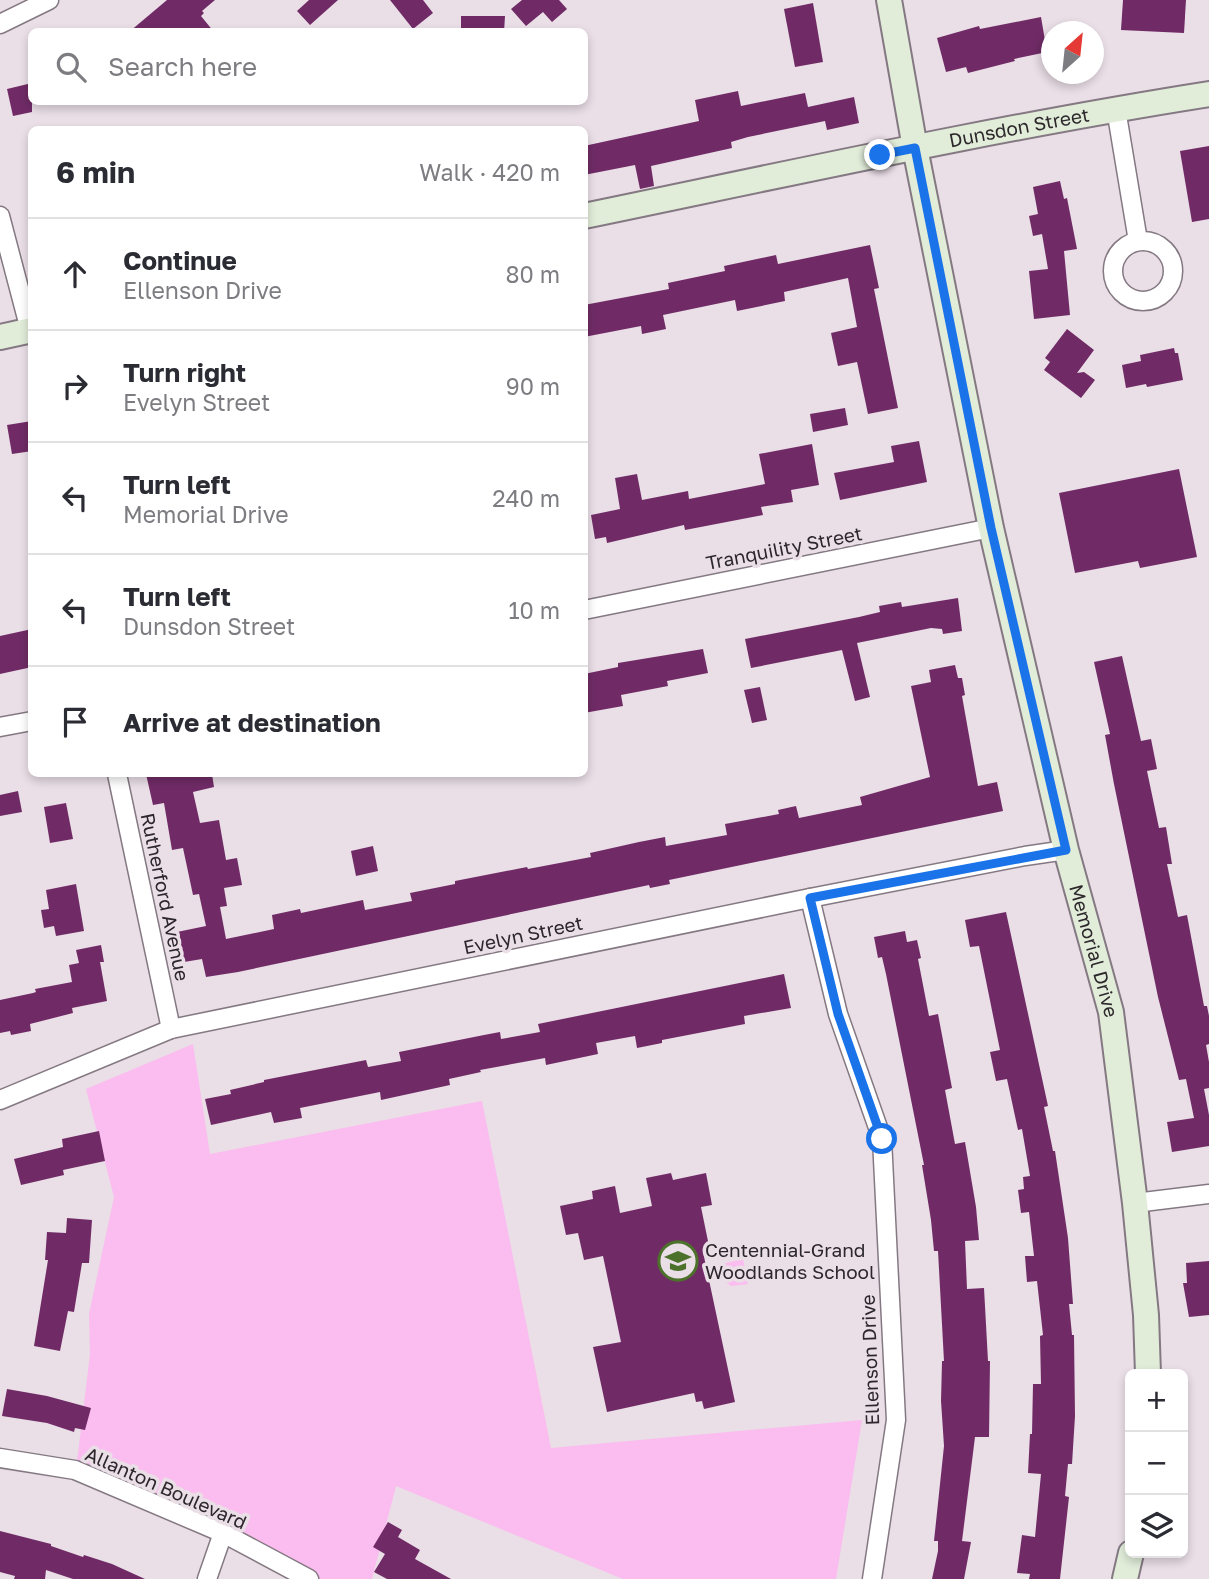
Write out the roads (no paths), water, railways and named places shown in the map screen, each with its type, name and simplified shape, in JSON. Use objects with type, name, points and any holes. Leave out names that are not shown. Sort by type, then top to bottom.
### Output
[{"type":"main road","name":"Memorial Drive","points":[[889,0],[915,148],[991,528],[1066,850],[1111,1012],[1135,1203],[1146,1315],[1148,1369]]},
{"type":"main road","name":"Dunsdon Street","points":[[588,215],[915,148],[1209,94]]},
{"type":"main road","points":[[0,337],[28,331]]},
{"type":"main road","points":[[1125,1579],[1130,1558]]},
{"type":"street","points":[[0,24],[49,0]]},
{"type":"street","points":[[1116,109],[1138,241]]},
{"type":"street","points":[[0,216],[28,319]]},
{"type":"street","name":"Tranquility Street","points":[[588,609],[991,528]]},
{"type":"street","points":[[0,727],[28,721]]},
{"type":"street","name":"Rutherford Avenue","points":[[118,777],[171,1029]]},
{"type":"street","name":"Evelyn Street","points":[[0,1100],[171,1029],[810,898],[1066,850]]},
{"type":"street","name":"Ellenson Drive","points":[[810,898],[838,1014],[882,1139],[896,1420],[872,1579]]},
{"type":"street","points":[[1135,1203],[1209,1194]]},
{"type":"street","name":"Allanton Boulevard","points":[[0,1458],[75,1470],[223,1533],[309,1579]]},
{"type":"street","points":[[207,1579],[223,1533]]},
{"type":"place","name":"Centennial-Grand Woodlands School","points":[[678,1261]]}]
